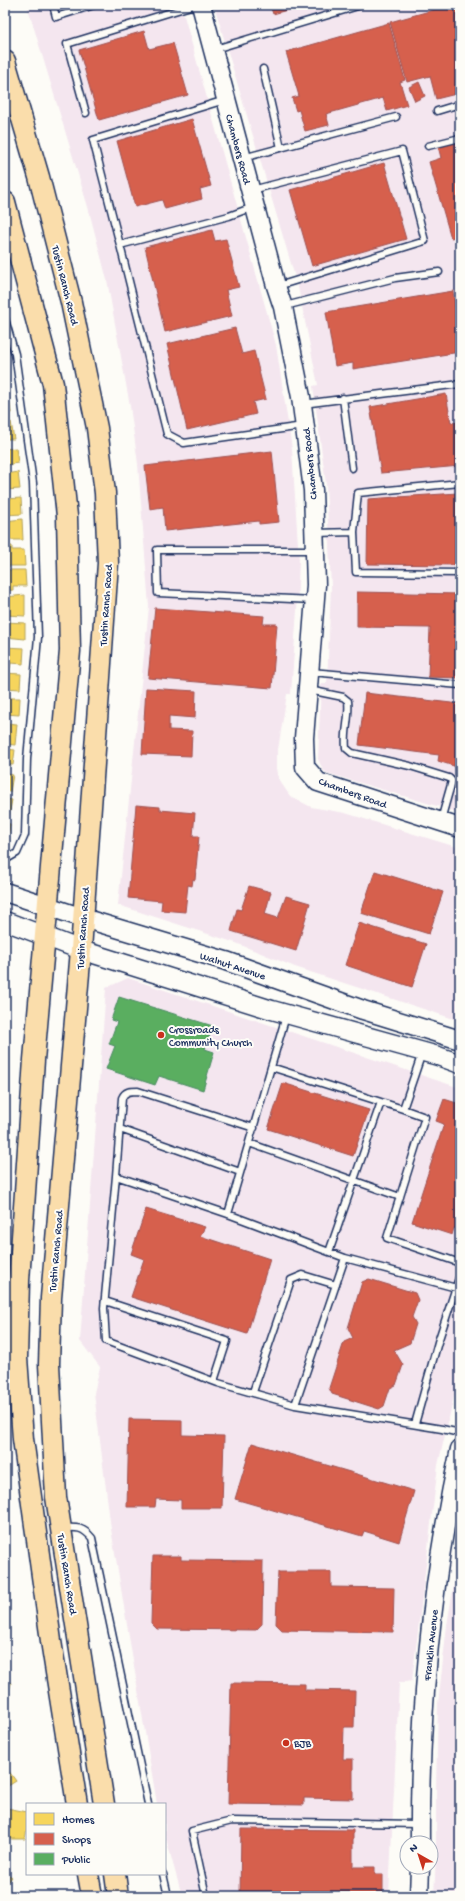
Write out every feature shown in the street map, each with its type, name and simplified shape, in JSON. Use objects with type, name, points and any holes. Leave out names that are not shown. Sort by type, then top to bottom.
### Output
[{"type":"main road","name":"Tustin Ranch Road","points":[[5,61],[39,177],[72,302],[97,428],[105,493],[108,563],[84,918],[51,1298],[49,1364],[56,1497],[104,1803]]},
{"type":"main road","points":[[5,202],[53,384],[67,516],[70,650],[44,936],[25,1180],[19,1281],[17,1358],[22,1439],[50,1633],[77,1803]]},
{"type":"main road","points":[[88,1875],[92,1896]]},
{"type":"main road","points":[[115,1875],[118,1896]]},
{"type":"street","name":"Chambers Road","points":[[201,5],[276,286],[283,307],[305,425],[313,490],[314,541],[314,600],[304,738],[305,767],[318,782],[460,828]]},
{"type":"street","name":"Walnut Avenue","points":[[5,892],[84,918],[226,961],[363,1010],[460,1040]]},
{"type":"street","points":[[5,922],[81,950],[287,1014],[423,1052],[460,1064]]},
{"type":"street","points":[[287,1014],[294,986]]},
{"type":"street","name":"Franklin Avenue","points":[[420,1835],[429,1639],[438,1567],[457,1513],[460,1448]]},
{"type":"street","points":[[419,1896],[420,1875]]},
{"type":"lane","points":[[53,5],[56,17],[94,5]]},
{"type":"lane","points":[[86,113],[66,44],[194,5]]},
{"type":"lane","points":[[212,49],[358,5]]},
{"type":"lane","points":[[263,69],[281,148]]},
{"type":"lane","points":[[226,100],[93,140],[167,434],[184,443],[305,425]]},
{"type":"lane","points":[[437,111],[460,104]]},
{"type":"lane","points":[[242,159],[396,117]]},
{"type":"lane","points":[[428,146],[460,138]]},
{"type":"lane","points":[[120,245],[229,216],[253,199],[402,151],[425,240],[276,286]]},
{"type":"lane","points":[[283,307],[395,278],[439,272]]},
{"type":"lane","points":[[5,319],[15,354],[33,483],[38,637],[28,759],[25,834],[17,853],[5,860]]},
{"type":"lane","points":[[302,404],[460,384]]},
{"type":"lane","points":[[343,398],[352,468]]},
{"type":"lane","points":[[460,483],[358,493],[354,532],[356,572],[460,573]]},
{"type":"lane","points":[[314,600],[158,593],[157,550],[314,541],[354,532]]},
{"type":"lane","points":[[309,672],[460,685]]},
{"type":"lane","points":[[308,690],[343,697],[348,701],[349,713],[345,742],[346,748],[352,753],[410,766],[449,778],[452,781],[440,822]]},
{"type":"lane","points":[[228,1214],[287,1014]]},
{"type":"lane","points":[[403,1109],[423,1052]]},
{"type":"lane","points":[[271,1067],[425,1117],[387,1238],[460,1263]]},
{"type":"lane","points":[[254,1128],[138,1091],[130,1091],[124,1094],[122,1098],[105,1300],[106,1341],[214,1381],[296,1405],[415,1424],[460,1433]]},
{"type":"lane","points":[[329,1252],[381,1102]]},
{"type":"lane","points":[[120,1129],[240,1172]]},
{"type":"lane","points":[[249,1143],[400,1197]]},
{"type":"lane","points":[[116,1176],[228,1214],[345,1258],[458,1289]]},
{"type":"lane","points":[[296,1405],[345,1258]]},
{"type":"lane","points":[[253,1392],[291,1280],[303,1275],[336,1285]]},
{"type":"lane","points":[[415,1424],[458,1289],[460,1275]]},
{"type":"lane","points":[[105,1300],[227,1341],[214,1381]]},
{"type":"lane","points":[[61,1529],[76,1527],[88,1533],[92,1538],[148,1803]]},
{"type":"lane","points":[[206,1896],[192,1831],[232,1821],[420,1824]]},
{"type":"lane","points":[[163,1875],[168,1896]]},
{"type":"shaded area","points":[[27,5],[181,5],[276,345],[292,449],[299,561],[291,694],[287,694],[276,762],[279,780],[290,796],[311,807],[345,813],[460,848],[460,1021],[295,967],[236,943],[118,905],[149,607],[138,464],[130,406],[107,280],[88,207]]},
{"type":"shaded area","points":[[214,5],[460,5],[460,813],[327,773],[323,770],[318,759],[321,683],[327,683],[331,586],[326,484],[313,386],[318,385],[298,287]]},
{"type":"shaded area","points":[[128,978],[460,1088],[460,1371],[438,1465],[412,1681],[399,1683],[389,1896],[182,1896],[166,1839],[166,1803],[157,1803],[111,1529],[94,1393],[100,1367],[80,1341],[106,988]]},
{"type":"shaded area","points":[[460,1548],[460,1896],[434,1896],[435,1875],[439,1875],[439,1835],[436,1835],[438,1704],[447,1625]]},
{"type":"building: Homes","points":[[8,392],[11,413],[6,414],[5,393]]},
{"type":"building: Homes","points":[[11,422],[14,439],[5,439],[5,423]]},
{"type":"building: Homes","points":[[16,448],[18,463],[5,465],[5,449]]},
{"type":"building: Homes","points":[[18,472],[20,489],[5,490],[5,474]]},
{"type":"building: Homes","points":[[21,498],[22,514],[5,515],[5,499]]},
{"type":"building: Homes","points":[[22,519],[23,540],[5,540],[5,521]]},
{"type":"building: Homes","points":[[5,546],[12,546],[12,550],[24,550],[25,566],[5,566]]},
{"type":"building: Homes","points":[[5,570],[25,570],[26,586],[13,586],[13,590],[5,591]]},
{"type":"building: Homes","points":[[25,595],[25,616],[5,615],[5,597]]},
{"type":"building: Homes","points":[[5,622],[25,623],[25,639],[5,637]]},
{"type":"building: Homes","points":[[5,647],[24,648],[23,664],[11,663],[10,668],[5,667]]},
{"type":"building: Homes","points":[[5,673],[21,674],[20,689],[5,688]]},
{"type":"building: Homes","points":[[5,698],[20,698],[19,715],[5,714]]},
{"type":"building: Homes","points":[[5,723],[17,724],[15,745],[5,744]]},
{"type":"building: Homes","points":[[5,749],[15,750],[13,765],[5,764]]},
{"type":"building: Homes","points":[[5,775],[13,775],[10,792],[5,791]]},
{"type":"building: Homes","points":[[5,799],[12,800],[9,815],[5,815]]},
{"type":"building: Homes","points":[[5,823],[10,824],[7,845],[5,845]]},
{"type":"building: Homes","points":[[5,1681],[11,1683],[5,1707]]},
{"type":"building: Homes","points":[[5,1766],[16,1781],[5,1788]]},
{"type":"building: Homes","points":[[7,1808],[26,1812],[25,1839],[5,1839],[5,1819]]},
{"type":"building: Homes","points":[[5,1872],[12,1877],[5,1886]]},
{"type":"building: Shops","points":[[270,5],[305,5],[273,14]]},
{"type":"building: Shops","points":[[451,5],[460,5],[460,93],[436,99],[430,76],[407,82],[390,22]]},
{"type":"building: Shops","points":[[389,23],[405,80],[400,82],[407,105],[387,111],[383,98],[326,114],[329,125],[305,131],[299,110],[296,111],[292,98],[299,96],[286,52]]},
{"type":"building: Shops","points":[[144,31],[149,49],[173,43],[188,95],[99,120],[79,50]]},
{"type":"building: Shops","points":[[419,82],[425,96],[415,101],[409,87]]},
{"type":"building: Shops","points":[[192,119],[211,186],[200,189],[202,199],[165,209],[162,200],[135,207],[117,141]]},
{"type":"building: Shops","points":[[460,140],[460,236],[451,238],[429,162],[441,158],[438,146]]},
{"type":"building: Shops","points":[[384,163],[406,239],[312,266],[290,190]]},
{"type":"building: Shops","points":[[212,230],[215,241],[226,239],[239,287],[226,290],[232,316],[165,332],[145,247]]},
{"type":"building: Shops","points":[[453,291],[458,327],[460,327],[460,352],[353,369],[353,363],[335,366],[326,312]]},
{"type":"building: Shops","points":[[235,328],[242,354],[254,351],[266,399],[253,402],[256,414],[187,430],[167,344]]},
{"type":"building: Shops","points":[[446,394],[451,423],[460,422],[460,466],[381,473],[370,407]]},
{"type":"building: Shops","points":[[272,451],[279,522],[259,524],[259,521],[165,531],[163,507],[150,509],[145,466]]},
{"type":"building: Shops","points":[[458,493],[458,565],[367,564],[368,499]]},
{"type":"building: Shops","points":[[357,592],[460,594],[460,678],[428,677],[430,628],[357,627]]},
{"type":"building: Shops","points":[[155,608],[264,616],[263,624],[277,624],[272,688],[148,678]]},
{"type":"building: Shops","points":[[146,688],[196,691],[195,718],[169,716],[169,730],[192,731],[191,756],[142,754]]},
{"type":"building: Shops","points":[[365,693],[460,704],[460,768],[438,761],[439,755],[359,745]]},
{"type":"building: Shops","points":[[136,805],[160,807],[160,810],[195,813],[193,836],[199,836],[195,880],[193,879],[192,886],[188,885],[185,912],[161,910],[162,901],[128,898]]},
{"type":"building: Shops","points":[[375,871],[443,892],[429,934],[361,913]]},
{"type":"building: Shops","points":[[249,886],[271,892],[265,914],[278,918],[286,896],[310,903],[296,951],[231,931],[237,909],[241,910]]},
{"type":"building: Shops","points":[[359,923],[426,944],[412,987],[345,965]]},
{"type":"building: Shops","points":[[283,1083],[369,1110],[353,1156],[268,1129]]},
{"type":"building: Shops","points":[[444,1099],[460,1104],[460,1229],[454,1228],[452,1235],[412,1222],[444,1124],[436,1121]]},
{"type":"building: Shops","points":[[146,1209],[205,1227],[200,1236],[270,1259],[247,1334],[131,1297],[144,1259],[131,1254]]},
{"type":"building: Shops","points":[[369,1279],[415,1293],[418,1300],[412,1317],[416,1324],[410,1343],[394,1350],[403,1365],[396,1385],[390,1388],[384,1406],[379,1409],[332,1394],[329,1388],[344,1342],[353,1338],[348,1328],[362,1282]]},
{"type":"building: Shops","points":[[129,1419],[182,1420],[182,1435],[224,1436],[222,1508],[181,1508],[181,1500],[156,1499],[155,1507],[127,1507]]},
{"type":"building: Shops","points":[[252,1443],[414,1491],[399,1542],[364,1531],[362,1536],[235,1499]]},
{"type":"building: Shops","points":[[153,1556],[181,1556],[181,1560],[263,1561],[262,1624],[256,1630],[157,1629],[151,1623]]},
{"type":"building: Shops","points":[[278,1572],[331,1572],[331,1587],[394,1588],[393,1632],[282,1630],[276,1624]]},
{"type":"building: Shops","name":"BJB","points":[[231,1683],[305,1684],[305,1690],[355,1691],[354,1727],[344,1727],[343,1759],[353,1759],[353,1799],[304,1798],[304,1805],[228,1804]]},
{"type":"building: Shops","points":[[241,1829],[353,1830],[353,1867],[375,1867],[375,1874],[383,1874],[383,1896],[240,1896]]},
{"type":"building: Public","name":"Crossroads Community Church","points":[[119,997],[213,1026],[205,1049],[214,1052],[203,1090],[159,1076],[155,1085],[106,1069],[115,1046],[109,1044],[117,1022],[111,1020]]},
{"type":"place","name":"Crossroads Community Church","points":[[161,1035]]},
{"type":"place","name":"BJB","points":[[286,1743]]}]
